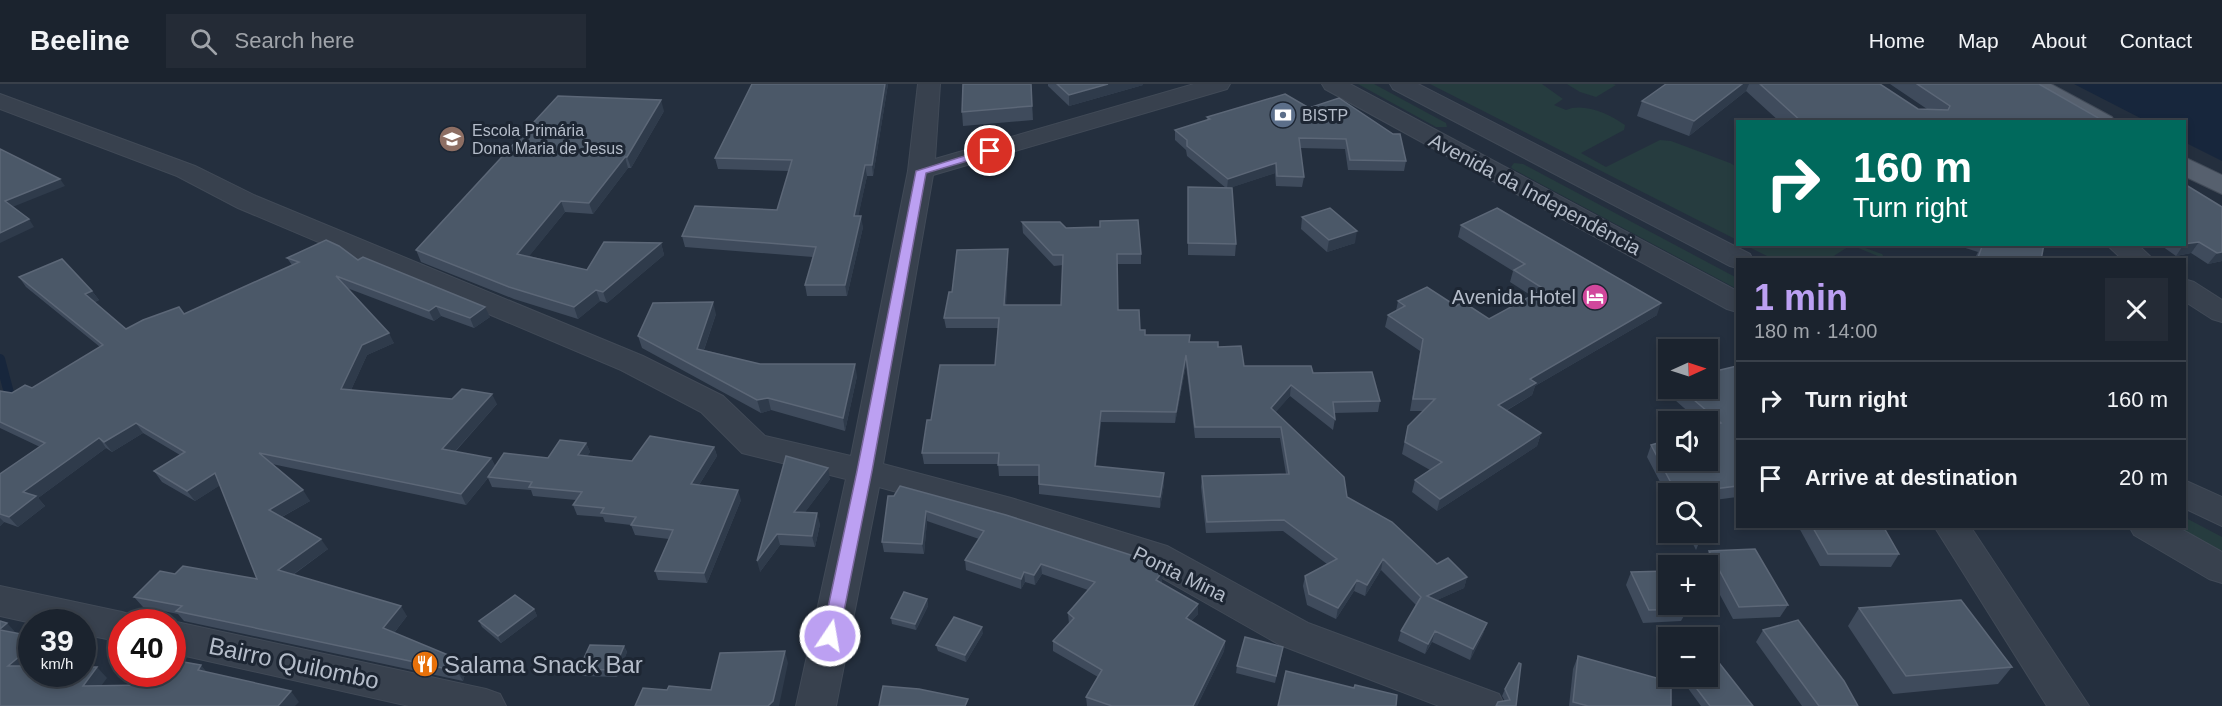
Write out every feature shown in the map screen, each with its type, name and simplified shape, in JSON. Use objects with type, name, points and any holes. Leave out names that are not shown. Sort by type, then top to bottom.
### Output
[{"type":"main road","points":[[2033,84],[2099,120]]},
{"type":"main road","points":[[2186,166],[2222,186]]},
{"type":"street","points":[[816,706],[865,471],[921,171],[929,84]]},
{"type":"street","points":[[921,171],[1219,84]]},
{"type":"street","name":"Avenida da Independência","points":[[1333,84],[1736,302]]},
{"type":"street","points":[[1401,84],[1736,258]]},
{"type":"street","name":"Ponta Mina","points":[[0,101],[186,171],[247,202],[632,363],[712,404],[754,446],[865,471],[1011,511],[1154,556],[1294,634],[1485,706]]},
{"type":"street","points":[[1460,153],[1496,135]]},
{"type":"street","points":[[2122,246],[2138,258]]},
{"type":"street","points":[[2186,289],[2222,313]]},
{"type":"street","points":[[2186,493],[2222,513]]},
{"type":"street","points":[[1952,528],[2069,706]]},
{"type":"street","points":[[2150,528],[2222,569]]},
{"type":"street","points":[[0,601],[108,624]]},
{"type":"street","name":"Bairro Quilombo","points":[[186,640],[486,706]]},
{"type":"green space","points":[[1358,84],[1374,84],[1446,123],[1447,127],[1436,127]]},
{"type":"green space","points":[[1430,84],[1542,84],[1563,99],[1554,105],[1566,110],[1588,108],[1612,117],[1625,125],[1624,130],[1581,153],[1606,167],[1660,140],[1671,141],[1730,163],[1736,166],[1736,239]]},
{"type":"green space","points":[[1567,84],[1616,85],[1596,97],[1580,92]]},
{"type":"green space","points":[[1514,163],[1523,164],[1736,277],[1736,288],[1513,169],[1511,167]]},
{"type":"green space","points":[[1747,246],[1849,246],[1831,258],[1771,258]]},
{"type":"green space","points":[[1853,246],[1882,254],[1884,258]]},
{"type":"green space","points":[[2186,518],[2222,537],[2222,551],[2179,528],[2186,528]]},
{"type":"water","points":[[2074,84],[2222,84],[2222,161],[2186,143],[2186,120],[2144,120]]},
{"type":"building","points":[[752,84],[885,84],[872,165],[865,165],[854,216],[861,216],[845,285],[805,285],[816,247],[682,236],[695,206],[777,210],[792,160],[715,158]]},
{"type":"building","points":[[963,84],[1031,84],[1032,106],[962,112]]},
{"type":"building","points":[[1057,84],[1108,84],[1069,95]]},
{"type":"building","points":[[1666,84],[1742,84],[1694,121],[1642,101]]},
{"type":"building","points":[[1760,84],[1880,84],[1918,109],[1948,110],[1950,106],[1917,84],[2039,84],[2102,120],[1800,120]]},
{"type":"building","points":[[1285,94],[1309,108],[1339,98],[1393,134],[1400,134],[1406,161],[1350,160],[1346,139],[1299,138],[1304,177],[1277,176],[1276,163],[1228,179],[1187,146],[1187,140],[1175,130],[1210,119],[1207,117]]},
{"type":"building","points":[[558,96],[661,100],[627,157],[589,203],[561,201],[517,254],[587,270],[604,242],[661,243],[603,292],[596,290],[574,307],[509,287],[416,250]]},
{"type":"building","points":[[0,149],[60,179],[5,201],[29,219],[0,233]]},
{"type":"building","points":[[2186,185],[2222,207],[2222,252],[2217,253],[2199,242],[2186,244]]},
{"type":"building","points":[[1188,187],[1232,188],[1236,244],[1188,243]]},
{"type":"building","points":[[1330,208],[1357,231],[1329,240],[1302,217]]},
{"type":"building","points":[[1497,208],[1661,303],[1530,379],[1536,383],[1498,405],[1541,433],[1440,499],[1415,480],[1442,462],[1405,442],[1408,426],[1435,399],[1413,399],[1423,339],[1388,315],[1405,306],[1398,301],[1427,287],[1456,306],[1463,302],[1489,319],[1544,289],[1514,270],[1525,264],[1461,225]]},
{"type":"building","points":[[1138,220],[1141,254],[1117,254],[1118,310],[1139,310],[1140,330],[1145,330],[1145,335],[1190,335],[1189,342],[1218,342],[1218,347],[1241,346],[1244,366],[1311,366],[1313,373],[1372,372],[1380,401],[1333,402],[1335,419],[1291,385],[1271,408],[1344,477],[1347,497],[1392,522],[1437,564],[1448,558],[1467,577],[1427,596],[1487,623],[1473,649],[1435,631],[1428,644],[1401,631],[1421,597],[1383,559],[1367,585],[1357,580],[1338,608],[1309,594],[1305,576],[1337,559],[1284,520],[1207,522],[1202,476],[1289,474],[1281,427],[1195,427],[1186,355],[1176,412],[1101,411],[1095,466],[1164,473],[1160,497],[1039,484],[1039,465],[998,465],[999,453],[922,453],[927,420],[931,420],[940,365],[995,365],[999,318],[944,318],[949,292],[952,292],[957,250],[1008,249],[1004,305],[1061,305],[1063,255],[1053,255],[1022,222],[1060,222],[1066,228],[1100,227],[1100,221]]},
{"type":"building","points":[[326,240],[339,246],[358,260],[363,257],[485,307],[470,318],[436,306],[429,311],[336,276],[389,333],[362,345],[341,389],[452,399],[462,389],[492,394],[442,449],[491,458],[461,494],[259,453],[303,490],[269,510],[321,539],[278,570],[401,606],[383,628],[460,660],[457,671],[186,613],[186,609],[178,609],[182,606],[134,597],[160,571],[175,574],[183,566],[257,579],[215,473],[187,491],[154,471],[185,452],[136,423],[104,442],[99,438],[23,492],[36,496],[9,517],[0,514],[0,474],[45,443],[0,422],[0,391],[12,393],[25,385],[32,388],[103,345],[19,277],[62,259],[92,291],[85,294],[126,329],[179,307],[184,314],[299,262],[287,258]]},
{"type":"building","points":[[1982,246],[2044,246],[2041,258],[1978,258]]},
{"type":"building","points":[[713,302],[697,349],[760,364],[855,364],[843,418],[768,398],[757,400],[638,336],[653,303]]},
{"type":"building","points":[[1736,366],[1736,486],[1718,488],[1718,483],[1671,483],[1665,471],[1718,471],[1718,424],[1721,423],[1718,420],[1718,411],[1707,411],[1693,399],[1718,399],[1718,370]]},
{"type":"building","points":[[650,436],[714,447],[691,484],[738,490],[704,573],[655,571],[673,530],[631,525],[636,517],[601,513],[604,508],[573,505],[582,492],[529,487],[532,482],[488,477],[504,453],[548,458],[560,440],[586,443],[578,455],[632,461]]},
{"type":"building","points":[[1658,443],[1658,458],[1651,445]]},
{"type":"building","points":[[786,456],[828,468],[794,512],[817,513],[812,536],[777,534],[757,561]]},
{"type":"building","points":[[900,486],[1006,515],[1140,558],[1163,571],[1156,580],[1198,604],[1186,618],[1225,641],[1193,706],[1112,706],[1086,697],[1102,670],[1053,641],[1074,618],[1068,613],[1095,582],[1041,564],[1034,575],[1024,572],[1021,579],[965,560],[984,531],[926,511],[922,544],[882,542],[888,496],[894,496]]},
{"type":"building","points":[[1813,528],[1884,528],[1899,554],[1828,554]]},
{"type":"building","points":[[1755,549],[1788,605],[1739,607],[1718,568],[1718,555],[1711,555],[1709,551]]},
{"type":"building","points":[[1658,571],[1658,610],[1649,610],[1631,572]]},
{"type":"building","points":[[904,592],[927,599],[915,624],[891,618]]},
{"type":"building","points":[[515,595],[534,609],[498,636],[479,621]]},
{"type":"building","points":[[1961,600],[2012,667],[1906,676],[1859,608]]},
{"type":"building","points":[[954,617],[982,627],[965,655],[936,645]]},
{"type":"building","points":[[1798,620],[1844,681],[1858,706],[1819,706],[1763,630]]},
{"type":"building","points":[[0,621],[7,623],[0,629]]},
{"type":"building","points":[[0,630],[18,633],[18,658],[8,666],[18,666],[18,687],[186,687],[186,662],[201,665],[198,670],[291,691],[278,706],[0,706]]},
{"type":"building","points":[[1245,637],[1283,647],[1276,676],[1237,666]]},
{"type":"building","points":[[590,645],[624,646],[614,670],[579,669]]},
{"type":"building","points":[[785,651],[773,701],[768,706],[635,706],[643,688],[667,690],[669,686],[711,690],[720,653]]},
{"type":"building","points":[[1578,656],[1658,678],[1658,687],[1671,687],[1671,706],[1588,706],[1573,702]]},
{"type":"building","points":[[1718,661],[1753,706],[1710,706],[1695,687],[1718,687]]},
{"type":"building","points":[[1519,663],[1521,664],[1516,706],[1496,706],[1498,702],[1510,700],[1505,689]]},
{"type":"building","points":[[1286,671],[1354,688],[1355,685],[1397,695],[1396,706],[1278,706]]},
{"type":"building","points":[[883,686],[919,689],[968,699],[965,706],[879,706]]},
{"type":"waterway","points":[[0,359],[9,393],[0,404]]},
{"type":"place","name":"BISTP","points":[[1283,115]]},
{"type":"place","name":"Escola Primária Dona Maria de Jesus","points":[[452,139]]},
{"type":"place","name":"Avenida Hotel","points":[[1595,297]]},
{"type":"place","name":"Salama Snack Bar","points":[[425,664]]},
{"type":"route","points":[[830,636],[865,471],[921,171],[990,151]]}]
